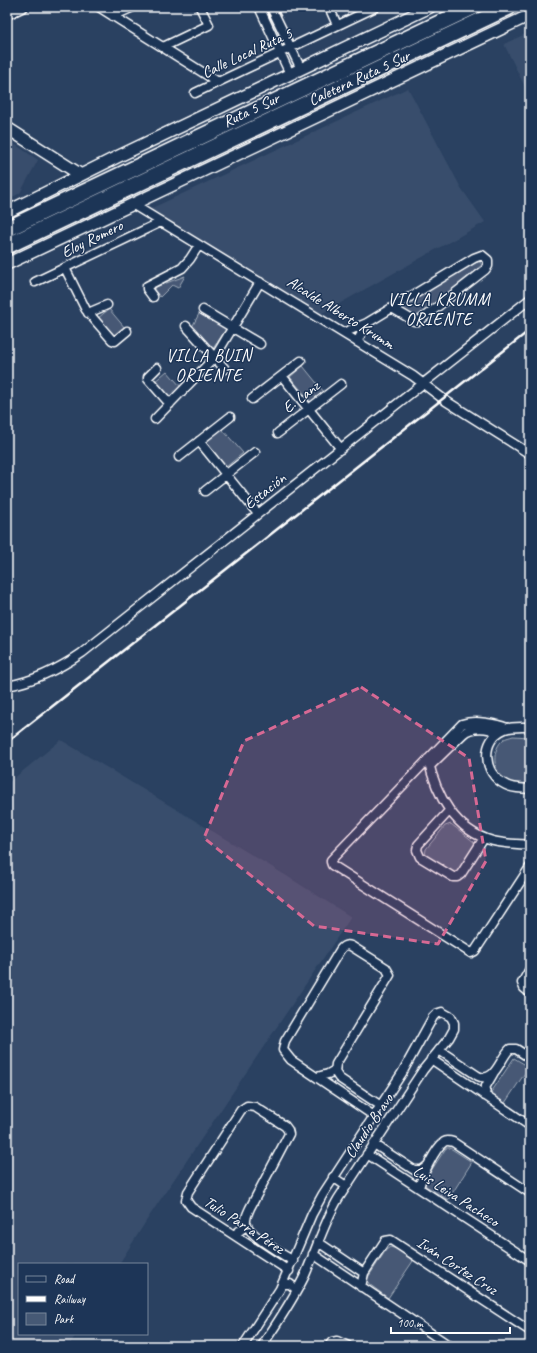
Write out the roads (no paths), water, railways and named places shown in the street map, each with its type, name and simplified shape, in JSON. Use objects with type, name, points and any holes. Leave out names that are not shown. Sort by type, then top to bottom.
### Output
[{"type":"highway","name":"Ruta 5 Sur","points":[[7,229],[473,7]]},
{"type":"highway","name":"Ruta 5 Sur","points":[[7,246],[510,7]]},
{"type":"main road","name":"Caletera Ruta 5 Sur","points":[[7,212],[295,71],[430,7]]},
{"type":"main road","name":"Caletera Ruta 5 Sur","points":[[7,264],[530,15]]},
{"type":"main road","points":[[7,128],[81,175]]},
{"type":"street","points":[[7,15],[24,7]]},
{"type":"street","points":[[98,7],[218,82]]},
{"type":"street","points":[[113,16],[133,7]]},
{"type":"street","points":[[163,47],[209,26],[200,7]]},
{"type":"street","points":[[259,7],[280,52],[295,71]]},
{"type":"street","points":[[271,7],[290,48],[295,71]]},
{"type":"street","points":[[329,7],[337,25]]},
{"type":"street","name":"Calle Local Ruta 5","points":[[195,93],[376,7]]},
{"type":"street","name":"Alcalde Alberto Krumm","points":[[132,204],[413,376],[446,401],[530,454]]},
{"type":"street","name":"Eloy Romero","points":[[35,282],[161,222]]},
{"type":"street","points":[[153,297],[147,289],[147,286],[182,268],[199,245]]},
{"type":"street","points":[[343,333],[392,308],[477,256],[482,255],[488,260],[488,266],[485,270],[419,321],[414,321],[392,308]]},
{"type":"street","points":[[65,268],[88,313],[113,341],[127,331]]},
{"type":"street","points":[[155,419],[214,357],[260,282]]},
{"type":"street","name":"Estación","points":[[7,686],[40,676],[74,659],[530,299]]},
{"type":"street","points":[[88,313],[107,305]]},
{"type":"street","points":[[203,310],[260,344]]},
{"type":"street","points":[[357,342],[367,322]]},
{"type":"street","points":[[186,326],[226,369]]},
{"type":"street","points":[[252,399],[301,361]]},
{"type":"street","points":[[157,368],[148,377],[148,380],[170,404]]},
{"type":"street","points":[[282,376],[341,449]]},
{"type":"street","name":"E. Lanz","points":[[278,433],[341,384]]},
{"type":"street","points":[[179,457],[230,417]]},
{"type":"street","points":[[199,441],[258,514]]},
{"type":"street","points":[[205,491],[255,452]]},
{"type":"street","points":[[429,763],[462,724],[470,722],[494,724],[507,728],[530,727]]},
{"type":"street","points":[[498,733],[492,730],[474,728],[462,734],[429,763],[331,860],[332,865],[471,953],[476,950],[530,867]]},
{"type":"street","points":[[507,728],[498,733],[492,740],[488,749],[487,760],[490,771],[497,780],[505,785],[513,788],[530,789]]},
{"type":"street","points":[[429,763],[436,786],[449,811],[464,825],[484,838],[499,842],[530,845]]},
{"type":"street","points":[[449,811],[418,845],[417,850],[420,857],[452,877],[457,877],[461,874],[484,838]]},
{"type":"street","points":[[330,1086],[336,1073],[336,1064],[390,975],[386,968],[351,946],[345,946],[340,950],[285,1041],[283,1047],[286,1055],[291,1060],[374,1116]]},
{"type":"street","points":[[530,969],[522,983],[524,988],[530,993]]},
{"type":"street","name":"Claudio Bravo","points":[[243,1346],[282,1284],[312,1214],[333,1177],[402,1073],[430,1022],[436,1014],[442,1012],[451,1018],[454,1027],[449,1038],[415,1081],[331,1211],[297,1290],[265,1345]]},
{"type":"street","points":[[485,1096],[489,1076],[510,1049],[516,1049],[530,1058]]},
{"type":"street","points":[[439,1050],[478,1076],[489,1076]]},
{"type":"street","points":[[431,1059],[530,1126]]},
{"type":"street","points":[[317,1077],[336,1073],[381,1106]]},
{"type":"street","points":[[402,1073],[415,1081]]},
{"type":"street","name":"Tulio Parra Pérez","points":[[247,1225],[247,1216],[250,1208],[289,1132],[285,1126],[255,1107],[250,1106],[241,1110],[188,1192],[186,1200],[191,1207],[288,1271]]},
{"type":"street","points":[[419,1188],[427,1166],[441,1145],[446,1141],[453,1142],[530,1193]]},
{"type":"street","name":"Luis Leiva Pacheco","points":[[374,1144],[414,1170],[422,1170],[427,1166]]},
{"type":"street","name":"Luis Leiva Pacheco","points":[[367,1154],[530,1261]]},
{"type":"street","points":[[333,1177],[346,1186]]},
{"type":"street","points":[[234,1235],[247,1225],[253,1234],[293,1261]]},
{"type":"street","name":"Iván Cortez Cruz","points":[[364,1273],[384,1243],[388,1240],[393,1241],[530,1331]]},
{"type":"street","points":[[318,1242],[364,1273],[361,1287]]},
{"type":"street","points":[[313,1254],[450,1346]]},
{"type":"street","points":[[282,1284],[290,1284],[297,1290]]},
{"type":"street","points":[[329,1346],[332,1342],[337,1341],[348,1346]]},
{"type":"railway","points":[[7,742],[530,330]]},
{"type":"district","name":"VILLA KRUMM ORIENTE","points":[[439,309]]},
{"type":"district","name":"VILLA BUIN ORIENTE","points":[[209,365]]}]
